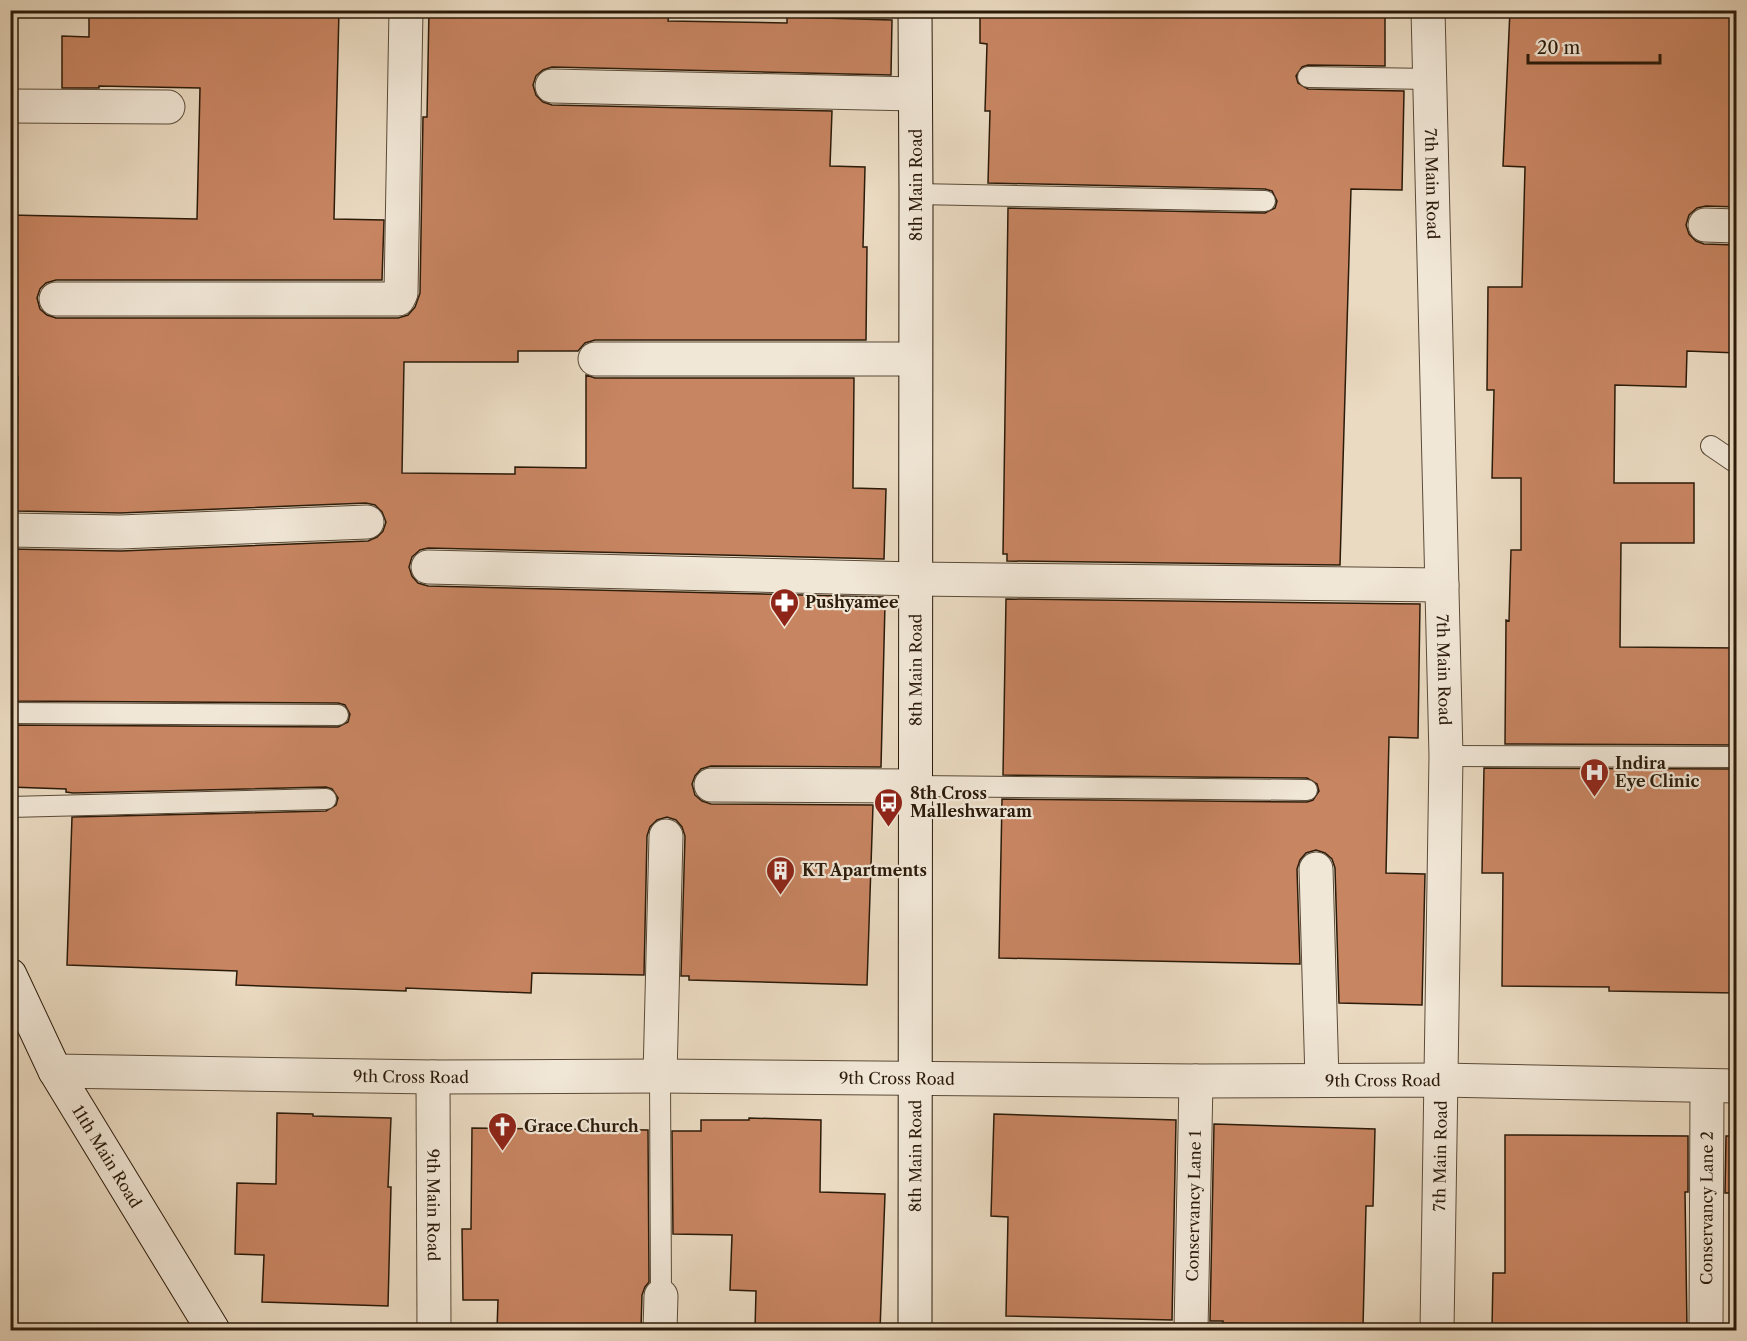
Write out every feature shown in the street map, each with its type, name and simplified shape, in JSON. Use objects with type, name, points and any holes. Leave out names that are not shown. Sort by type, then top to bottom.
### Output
[{"type":"street","points":[[56,299],[398,299],[401,293],[406,10]]},
{"type":"street","name":"8th Main Road","points":[[915,10],[915,1330]]},
{"type":"street","name":"7th Main Road","points":[[1428,10],[1446,756],[1437,1330]]},
{"type":"street","points":[[552,86],[915,94]]},
{"type":"street","points":[[10,106],[168,107]]},
{"type":"street","points":[[595,359],[915,358]]},
{"type":"street","points":[[10,530],[120,532],[367,522]]},
{"type":"street","points":[[428,567],[916,579],[1442,585]]},
{"type":"street","points":[[711,785],[916,786]]},
{"type":"street","points":[[660,1076],[666,836]]},
{"type":"street","points":[[1316,869],[1322,1080]]},
{"type":"street","name":"11th Main Road","points":[[10,975],[55,1071],[213,1330]]},
{"type":"street","name":"9th Cross Road","points":[[55,1071],[433,1077],[1441,1080],[1722,1086]]},
{"type":"street","name":"9th Main Road","points":[[433,1077],[434,1330]]},
{"type":"street","name":"Conservancy Lane 1","points":[[1191,1330],[1196,1081]]},
{"type":"street","name":"Conservancy Lane 2","points":[[1706,1330],[1722,1086]]},
{"type":"street","points":[[660,1330],[661,1296]]},
{"type":"lane","points":[[1308,78],[1430,79]]},
{"type":"lane","points":[[916,194],[1265,201]]},
{"type":"lane","points":[[1711,446],[1737,463]]},
{"type":"lane","points":[[10,713],[338,715]]},
{"type":"lane","points":[[1446,756],[1737,758]]},
{"type":"lane","points":[[916,786],[1307,789]]},
{"type":"lane","points":[[10,807],[326,799]]},
{"type":"lane","points":[[660,1076],[661,1296]]},
{"type":"building","points":[[89,10],[339,10],[334,219],[384,220],[382,280],[56,280],[46,283],[40,289],[37,298],[40,309],[56,318],[398,318],[408,315],[415,307],[420,293],[423,117],[427,117],[429,10],[669,13],[668,21],[787,23],[787,17],[892,20],[891,75],[552,67],[536,76],[533,85],[536,95],[543,102],[552,105],[832,111],[830,166],[865,167],[863,247],[867,247],[866,340],[595,340],[585,343],[578,351],[518,351],[518,362],[404,362],[402,473],[515,474],[515,467],[586,468],[586,375],[595,378],[854,378],[853,488],[886,489],[884,559],[428,548],[420,550],[412,557],[409,567],[418,583],[428,586],[883,597],[882,604],[885,604],[881,767],[711,766],[701,769],[692,784],[695,795],[711,804],[873,805],[867,985],[689,980],[689,976],[681,976],[685,836],[676,820],[667,817],[657,820],[650,827],[647,836],[644,975],[532,973],[531,993],[406,988],[406,991],[236,985],[237,971],[67,965],[72,817],[326,811],[336,805],[338,798],[332,789],[326,787],[73,793],[66,792],[66,789],[10,787],[10,725],[338,727],[348,722],[350,714],[345,705],[338,703],[10,701],[10,549],[121,551],[368,541],[383,531],[386,522],[382,512],[375,505],[366,503],[120,513],[16,511],[18,377],[10,377],[10,215],[197,219],[200,88],[99,86],[99,88],[62,88],[62,36],[89,37]]},
{"type":"building","points":[[980,10],[1385,10],[1385,66],[1308,65],[1302,67],[1296,76],[1298,83],[1308,89],[1404,91],[1402,190],[1351,189],[1340,565],[1007,561],[1007,554],[1003,554],[1008,208],[1265,213],[1275,208],[1277,201],[1272,191],[1265,189],[988,183],[990,111],[985,111],[987,44],[980,43]]},
{"type":"building","points":[[1510,10],[1737,10],[1737,207],[1697,208],[1689,215],[1686,225],[1689,234],[1696,241],[1704,244],[1737,245],[1737,353],[1687,351],[1686,387],[1615,385],[1614,483],[1694,483],[1694,543],[1621,543],[1620,647],[1737,648],[1737,745],[1505,744],[1506,620],[1509,621],[1511,550],[1521,550],[1521,478],[1492,478],[1494,390],[1487,390],[1488,287],[1522,287],[1525,167],[1503,166]]},
{"type":"building","points":[[1006,599],[1420,604],[1418,738],[1389,737],[1386,873],[1425,874],[1422,1005],[1339,1003],[1335,868],[1332,859],[1316,850],[1306,853],[1297,869],[1300,964],[999,958],[1002,799],[1307,802],[1313,800],[1319,791],[1317,784],[1307,778],[1003,775]]},
{"type":"building","points":[[1484,768],[1737,769],[1737,993],[1609,991],[1609,987],[1502,986],[1503,873],[1482,873]]},
{"type":"building","points":[[277,1113],[391,1118],[388,1187],[391,1187],[388,1306],[262,1302],[264,1255],[235,1254],[237,1183],[276,1184]]},
{"type":"building","points":[[994,1114],[1176,1120],[1172,1320],[1006,1316],[1008,1217],[991,1216]]},
{"type":"building","points":[[749,1118],[821,1120],[820,1192],[885,1194],[880,1330],[755,1330],[756,1291],[730,1290],[732,1235],[673,1234],[672,1131],[701,1131],[701,1120],[749,1120]]},
{"type":"building","points":[[1214,1124],[1375,1129],[1373,1206],[1366,1206],[1363,1327],[1210,1321]]},
{"type":"building","points":[[472,1128],[648,1130],[649,1282],[642,1295],[641,1330],[497,1330],[498,1300],[463,1300],[462,1229],[471,1229]]},
{"type":"building","points":[[1505,1135],[1688,1136],[1688,1192],[1685,1192],[1687,1328],[1492,1330],[1493,1273],[1505,1273]]},
{"type":"building","points":[[1726,1136],[1737,1136],[1737,1193],[1725,1193]]},
{"type":"place","name":"Pushyamee","points":[[784,628]]},
{"type":"place","name":"Indira Eye Clinic","points":[[1594,798]]},
{"type":"place","name":"8th Cross Malleshwaram","points":[[889,828]]},
{"type":"place","name":"KT Apartments","points":[[781,896]]},
{"type":"place","name":"Grace Church","points":[[503,1152]]}]
